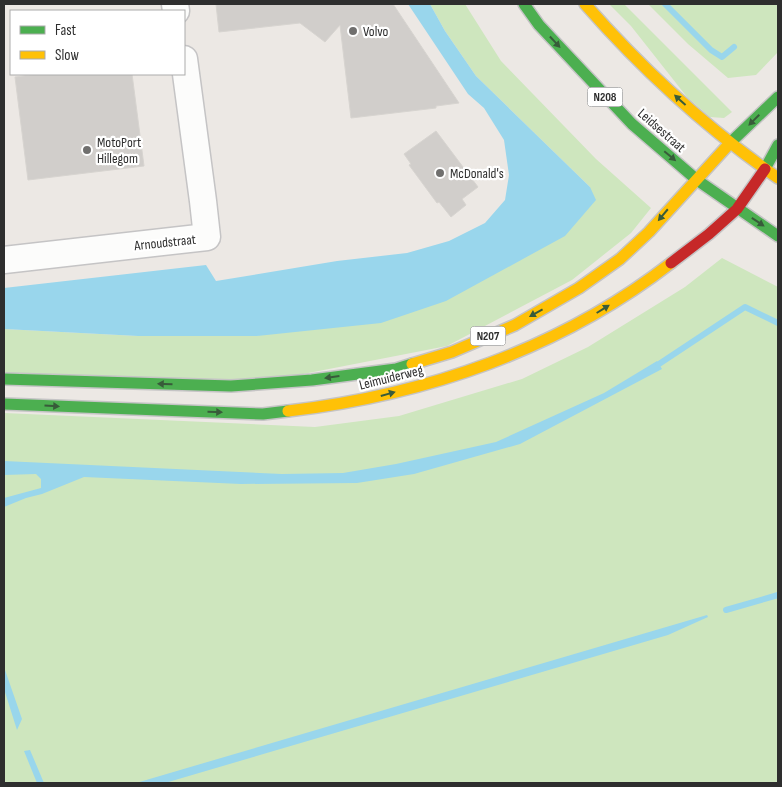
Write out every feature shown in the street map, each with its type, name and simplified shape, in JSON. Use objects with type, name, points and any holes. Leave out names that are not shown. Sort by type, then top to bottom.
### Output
[{"type":"main road","name":"Leidsestraat","points":[[524,4],[539,25],[632,124],[697,180],[778,236]]},
{"type":"main road","points":[[586,4],[630,54],[680,101],[730,143],[778,178]]},
{"type":"main road","points":[[730,143],[778,98]]},
{"type":"main road","name":"N207","points":[[697,180],[730,143]]},
{"type":"main road","points":[[765,168],[778,145]]},
{"type":"main road","name":"N207","points":[[737,208],[765,168]]},
{"type":"main road","name":"Leimuiderweg","points":[[4,379],[231,386],[312,380],[396,369],[452,352],[515,324],[579,288],[620,259],[649,232],[697,180]]},
{"type":"main road","name":"Leimuiderweg","points":[[4,404],[263,414],[323,407],[378,397],[458,375],[528,349],[592,315],[661,271],[709,234],[737,208]]},
{"type":"street","name":"Arnoudstraat","points":[[4,260],[207,237],[204,201],[185,66]]},
{"type":"green space","points":[[430,4],[465,4],[501,61],[596,159],[651,208],[631,233],[572,280],[447,346],[257,383],[4,373],[4,329],[138,336],[257,336],[590,187],[476,76],[445,31]]},
{"type":"green space","points":[[609,4],[624,4],[732,112],[724,118],[710,117],[687,97],[631,26]]},
{"type":"green space","points":[[648,4],[778,4],[778,52],[756,75],[728,78],[688,44]]},
{"type":"green space","points":[[722,258],[778,287],[778,783],[4,783],[4,413],[315,427],[399,416],[522,379],[588,347],[685,287]]},
{"type":"water","points":[[408,4],[430,4],[445,31],[476,76],[590,187],[596,200],[565,236],[446,301],[381,323],[257,336],[138,336],[4,329],[4,288],[206,265],[216,281],[337,261],[407,253],[449,241],[485,223],[505,200],[509,175],[504,140],[484,108],[468,94]]},
{"type":"water","points":[[657,361],[662,369],[520,444],[414,474],[357,483],[241,484],[84,477],[4,507],[4,498],[41,488],[41,479],[36,474],[4,475],[4,461],[282,474],[343,473],[396,464],[496,442],[604,393]]},
{"type":"water","points":[[707,615],[708,617],[668,635],[165,783],[136,783]]},
{"type":"water","points":[[4,667],[22,719],[17,730],[4,689]]},
{"type":"water","points":[[30,750],[44,783],[37,783],[24,751]]},
{"type":"building","points":[[216,4],[393,4],[459,103],[436,106],[436,108],[351,118],[340,25],[325,42],[300,23],[219,32]]},
{"type":"building","points":[[30,75],[132,75],[144,166],[28,180],[15,77]]},
{"type":"building","points":[[436,131],[478,187],[462,199],[466,205],[451,217],[439,202],[437,203],[409,165],[411,164],[404,154]]},
{"type":"waterway","points":[[665,4],[711,50],[722,57],[734,47]]},
{"type":"waterway","points":[[659,364],[745,307],[778,323]]},
{"type":"waterway","points":[[726,610],[778,595]]},
{"type":"traffic: fast","points":[[524,4],[539,25],[632,124],[697,180],[778,236]]},
{"type":"traffic: fast","points":[[730,143],[778,97]]},
{"type":"traffic: fast","points":[[765,169],[778,145]]},
{"type":"traffic: fast","points":[[4,379],[231,386],[312,380],[396,369],[412,364]]},
{"type":"traffic: fast","points":[[4,404],[263,414],[288,411]]},
{"type":"traffic: slow","points":[[585,4],[676,97],[751,159],[778,178]]},
{"type":"traffic: slow","points":[[412,364],[452,352],[515,325],[579,288],[620,259],[649,232],[730,143]]},
{"type":"traffic: slow","points":[[288,411],[340,404],[390,393],[441,380],[490,363],[584,320],[628,293],[671,263]]},
{"type":"traffic: jam","points":[[671,263],[709,234],[737,209],[765,169]]},
{"type":"place","name":"Volvo","points":[[353,31]]},
{"type":"place","name":"MotoPort Hillegom","points":[[87,150]]},
{"type":"place","name":"McDonald's","points":[[440,173]]}]
